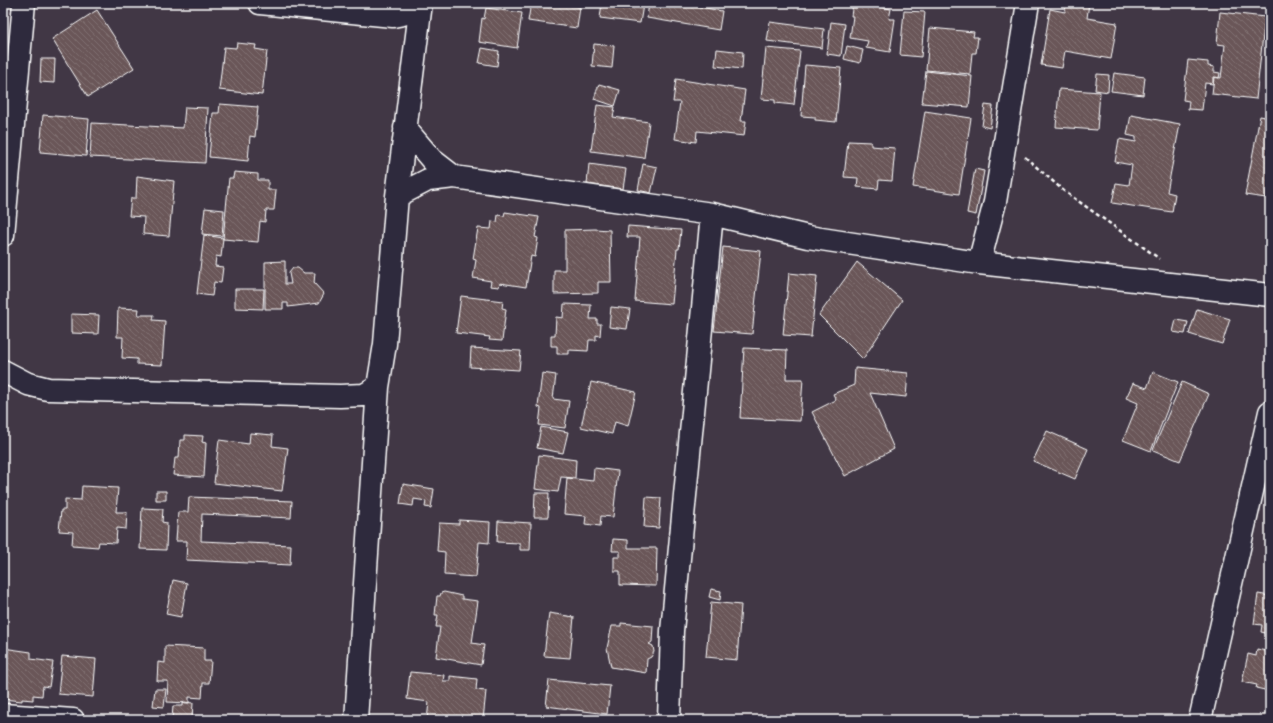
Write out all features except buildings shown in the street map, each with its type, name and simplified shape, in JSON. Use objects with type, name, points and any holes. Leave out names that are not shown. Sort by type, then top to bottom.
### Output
[{"type":"street","points":[[3,235],[24,3]]},
{"type":"street","points":[[260,3],[393,16],[402,14],[417,3]]},
{"type":"street","points":[[356,720],[378,387],[385,344],[396,196],[421,3]]},
{"type":"street","points":[[979,263],[995,202],[1028,3]]},
{"type":"street","points":[[405,128],[432,160],[454,177]]},
{"type":"street","points":[[396,196],[428,180],[454,177],[712,214],[808,236],[979,263],[1270,295]]},
{"type":"street","points":[[669,720],[672,632],[712,214]]},
{"type":"street","points":[[3,372],[28,384],[48,389],[364,396],[378,387]]},
{"type":"street","points":[[1200,720],[1270,412]]},
{"type":"street","points":[[3,715],[73,720]]},
{"type":"path","points":[[1008,128],[1015,144],[1045,176],[1160,260]]}]
